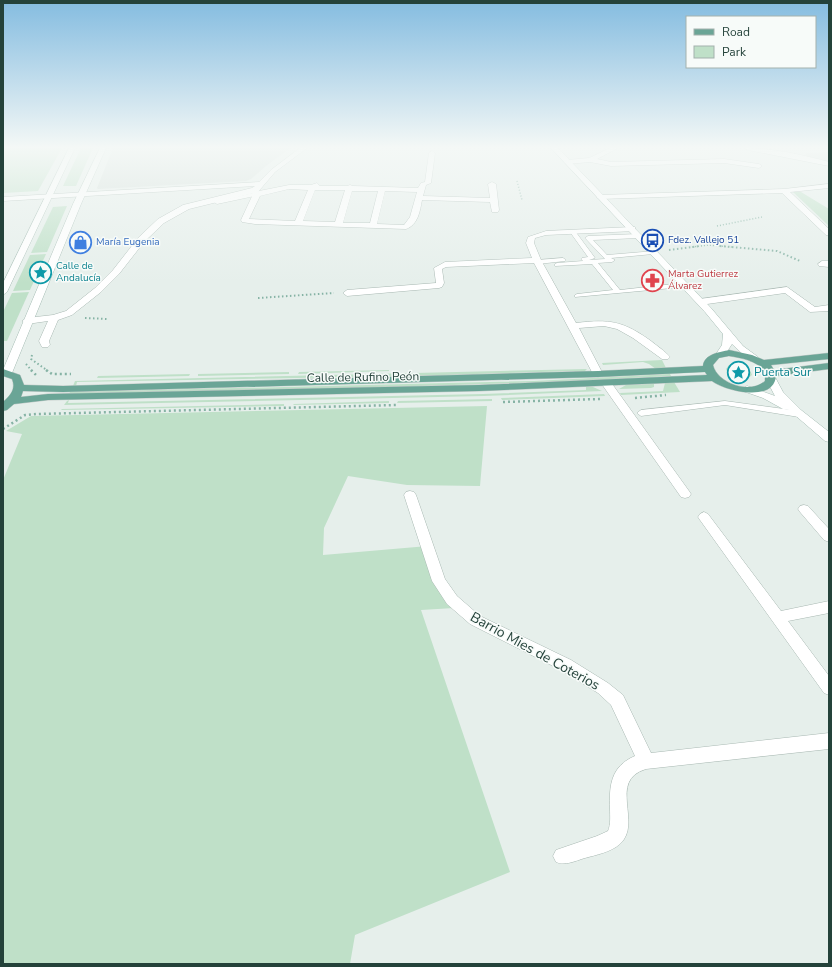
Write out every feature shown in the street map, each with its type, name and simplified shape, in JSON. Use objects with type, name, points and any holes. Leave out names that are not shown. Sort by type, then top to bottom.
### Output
[{"type":"main road","points":[[771,376],[768,383],[763,387],[747,389],[729,386],[715,378],[708,368],[708,364],[710,359],[722,354],[738,354],[758,361],[829,356]]},
{"type":"main road","points":[[758,361],[771,376]]},
{"type":"main road","points":[[771,376],[829,366]]},
{"type":"main road","name":"Calle de Rufino Peón","points":[[19,388],[63,389],[598,374],[708,368]]},
{"type":"main road","points":[[5,372],[16,377],[19,388],[16,395],[7,404]]},
{"type":"main road","name":"Calle de Rufino Peón","points":[[7,404],[48,398],[479,388],[715,378]]},
{"type":"street","points":[[3,292],[50,193]]},
{"type":"street","points":[[3,199],[111,193]]},
{"type":"street","points":[[28,322],[58,317],[98,290],[124,264],[141,240],[165,219],[186,207],[247,193]]},
{"type":"street","points":[[298,223],[310,193]]},
{"type":"street","points":[[338,225],[348,193]]},
{"type":"street","points":[[373,226],[381,193]]},
{"type":"street","points":[[257,194],[245,220],[406,227],[414,218],[421,193]]},
{"type":"street","points":[[453,193],[493,200]]},
{"type":"street","points":[[493,193],[495,210]]},
{"type":"street","points":[[596,193],[700,302],[740,348],[758,361]]},
{"type":"street","points":[[600,197],[719,193]]},
{"type":"street","points":[[786,193],[829,233]]},
{"type":"street","points":[[5,372],[17,349],[81,195]]},
{"type":"street","points":[[598,374],[537,261],[530,243],[532,237],[546,233],[635,233]]},
{"type":"street","points":[[347,293],[439,285],[438,268],[445,265],[537,261]]},
{"type":"street","points":[[700,302],[787,290],[813,310],[828,308]]},
{"type":"street","points":[[44,345],[44,341],[58,317]]},
{"type":"street","points":[[573,326],[604,323],[614,325],[642,339],[665,357]]},
{"type":"street","points":[[722,354],[727,345],[728,334]]},
{"type":"street","points":[[771,376],[779,394],[798,413]]},
{"type":"street","points":[[606,383],[685,494]]},
{"type":"street","points":[[747,389],[767,396],[798,413],[827,434]]},
{"type":"street","name":"Barrio Mies de Coterios","points":[[410,495],[439,581],[452,600],[475,620],[566,665],[603,688],[617,700],[646,761]]},
{"type":"street","points":[[804,509],[829,538]]},
{"type":"street","points":[[704,517],[829,688]]},
{"type":"street","points":[[778,617],[829,607]]},
{"type":"street","points":[[562,856],[609,841],[616,836],[619,827],[617,804],[619,785],[626,770],[634,764],[646,761],[829,740]]},
{"type":"lane","points":[[217,202],[257,194]]},
{"type":"lane","points":[[537,261],[592,258],[573,232]]},
{"type":"lane","points":[[635,233],[588,238],[605,257],[654,254]]},
{"type":"lane","points":[[557,265],[654,254]]},
{"type":"lane","points":[[594,262],[618,292]]},
{"type":"lane","points":[[577,296],[683,284]]},
{"type":"lane","points":[[641,413],[725,403],[798,413]]},
{"type":"path","points":[[520,193],[522,200]]},
{"type":"path","points":[[718,226],[762,217]]},
{"type":"path","points":[[654,254],[708,245],[777,251],[800,261]]},
{"type":"path","points":[[258,298],[347,293]]},
{"type":"path","points":[[17,349],[32,348],[31,359],[52,374],[79,374]]},
{"type":"path","points":[[498,402],[617,399],[673,395]]},
{"type":"path","points":[[3,429],[26,415],[36,414],[402,404]]},
{"type":"green space","points":[[794,193],[803,193],[829,209],[829,226]]},
{"type":"green space","points":[[67,206],[47,252],[31,253],[53,207]]},
{"type":"green space","points":[[46,254],[30,290],[13,291],[30,255]]},
{"type":"green space","points":[[29,292],[7,341],[3,341],[3,312],[12,293]]},
{"type":"green space","points":[[662,360],[666,368],[656,369],[643,362],[603,365],[602,363]]},
{"type":"green space","points":[[732,364],[741,365],[749,369],[752,375],[741,379],[730,375],[726,369]]},
{"type":"green space","points":[[587,369],[584,372],[575,373],[574,371],[412,376],[77,382],[76,386],[73,386],[75,381]]},
{"type":"green space","points":[[389,371],[298,374],[299,372]]},
{"type":"green space","points":[[289,372],[289,374],[198,376],[198,374]]},
{"type":"green space","points":[[190,374],[189,376],[97,378],[98,376]]},
{"type":"green space","points":[[670,374],[671,376],[521,383],[69,394],[70,392],[534,381]]},
{"type":"green space","points":[[674,382],[680,392],[621,395],[620,393],[663,391],[665,383]]},
{"type":"green space","points":[[654,384],[654,387],[651,388],[619,389],[626,385]]},
{"type":"green space","points":[[586,387],[593,387],[602,391],[484,396],[64,405],[69,400],[68,403],[483,394],[586,390]]},
{"type":"green space","points":[[604,394],[605,396],[502,400],[501,398]]},
{"type":"green space","points":[[492,399],[492,401],[397,403],[398,401]]},
{"type":"green space","points":[[389,401],[389,403],[293,405],[294,404]]},
{"type":"green space","points":[[284,404],[284,406],[61,410],[62,409]]},
{"type":"green space","points":[[487,406],[480,486],[407,485],[348,476],[324,528],[323,555],[428,546],[454,608],[421,610],[510,872],[355,935],[350,964],[3,964],[3,480],[22,434],[6,431],[31,416]]},
{"type":"place","name":"Fdez. Vallejo 51","points":[[652,240]]},
{"type":"place","name":"María Eugenia","points":[[80,242]]},
{"type":"place","name":"Calle de Andalucía","points":[[40,272]]},
{"type":"place","name":"Marta Gutierrez Álvarez","points":[[653,280]]},
{"type":"place","name":"Puerta Sur","points":[[738,372]]}]
